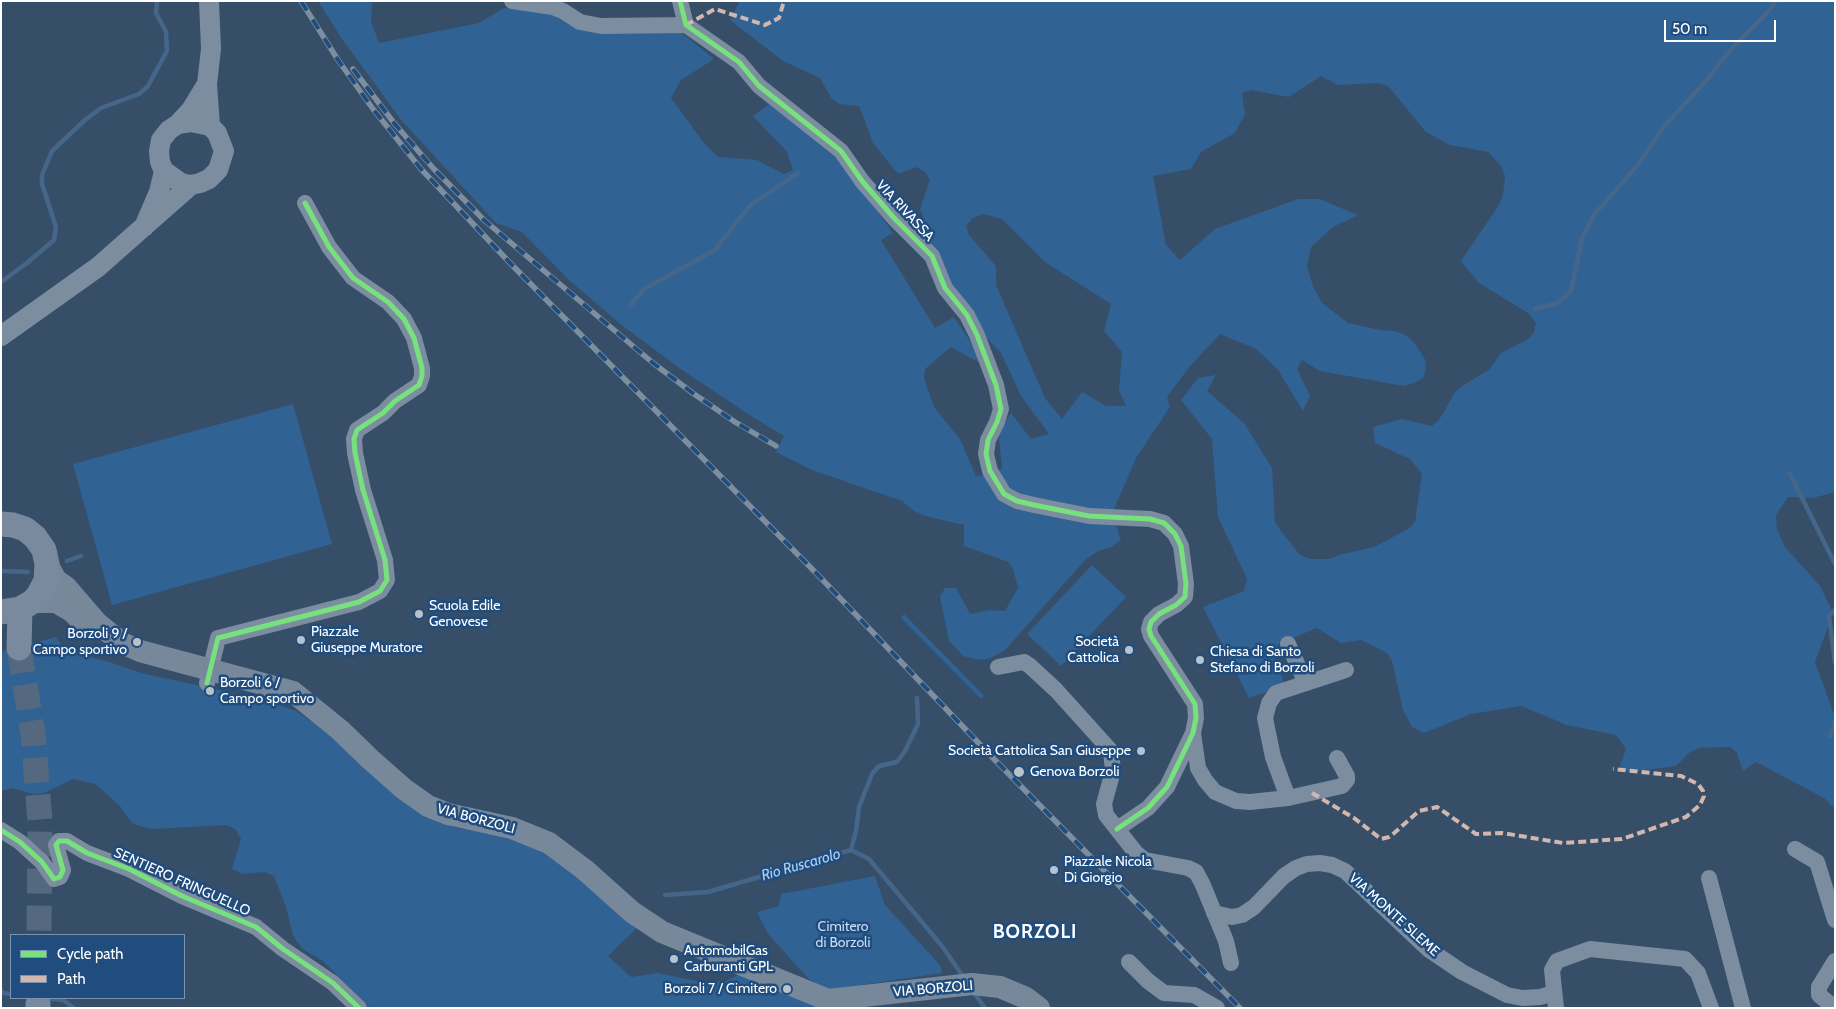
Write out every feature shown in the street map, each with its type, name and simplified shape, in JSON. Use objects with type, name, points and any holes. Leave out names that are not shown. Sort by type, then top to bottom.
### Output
[{"type":"main road","points":[[5,519],[25,529],[35,537],[44,550],[47,564],[46,581],[38,596],[13,611]]},
{"type":"main road","points":[[47,564],[56,580],[66,587],[96,623],[122,643],[209,676]]},
{"type":"main road","points":[[13,611],[56,602],[73,612],[108,648],[149,670],[209,676]]},
{"type":"main road","name":"VIA BORZOLI","points":[[209,676],[246,690],[316,711],[340,730],[404,789],[428,806],[448,814],[512,828],[549,843],[585,870],[632,912],[662,932],[812,995],[828,1000],[856,1002],[965,985],[1000,987],[1026,998],[1039,1008]]},
{"type":"street","points":[[210,1],[211,49],[207,84],[210,126]]},
{"type":"street","points":[[512,1],[552,7],[580,22],[601,26],[686,25],[680,1]]},
{"type":"street","name":"VIA RIVASSA","points":[[686,25],[739,62],[759,86],[841,151],[862,181],[932,256],[945,288],[967,315],[977,334],[996,384],[1001,408],[997,422],[988,440],[986,454],[990,471],[1004,494],[1017,501],[1089,516],[1150,518],[1164,524],[1175,534],[1181,546],[1186,584],[1185,597],[1176,605],[1159,614],[1151,622],[1149,629],[1151,636],[1195,704],[1196,718],[1193,733]]},
{"type":"street","points":[[178,124],[191,122],[210,126],[222,141],[224,151],[221,163],[218,170],[209,179],[191,185],[181,183],[164,171],[160,162],[159,151],[161,140],[190,110],[207,84]]},
{"type":"street","points":[[144,227],[159,192],[164,171]]},
{"type":"street","points":[[1,336],[98,267],[191,185]]},
{"type":"street","points":[[209,676],[218,638],[359,602],[380,590],[387,580],[385,560],[363,490],[354,439],[357,430],[383,413],[395,401],[419,384],[422,368],[414,338],[404,319],[388,302],[353,278],[329,247],[305,204]]},
{"type":"street","points":[[1288,644],[1306,684]]},
{"type":"street","points":[[998,667],[1024,662],[1030,666],[1056,690],[1111,751],[1113,772],[1104,810],[1116,829],[1136,853],[1145,860],[1188,868],[1196,872],[1226,942],[1231,963]]},
{"type":"street","points":[[1288,798],[1269,741],[1265,718],[1266,709],[1276,694],[1346,670]]},
{"type":"street","points":[[1193,733],[1198,768],[1215,792],[1236,801],[1250,802],[1288,798],[1344,784],[1347,776],[1337,758]]},
{"type":"street","points":[[1116,829],[1148,808],[1167,786],[1193,733]]},
{"type":"street","name":"SENTIERO FRINGUELLO","points":[[1,830],[20,842],[42,862],[54,879],[60,877],[63,870],[56,845],[59,841],[67,841],[88,853],[129,869],[190,900],[256,927],[283,949],[333,983],[360,1008]]},
{"type":"street","points":[[1795,848],[1817,862],[1835,920]]},
{"type":"street","name":"VIA MONTE SLEME","points":[[1214,912],[1232,917],[1242,915],[1254,907],[1284,876],[1296,868],[1307,864],[1320,863],[1332,865],[1345,871],[1428,949],[1462,972],[1507,995],[1522,998],[1540,997],[1555,1001]]},
{"type":"street","points":[[1709,878],[1743,1008]]},
{"type":"street","points":[[1555,1001],[1552,970],[1557,961],[1590,949],[1685,959],[1698,973],[1710,1008]]},
{"type":"street","points":[[1835,961],[1819,987],[1820,995],[1835,1008]]},
{"type":"street","points":[[1129,962],[1148,981],[1164,993],[1194,995],[1217,1008]]},
{"type":"green space","points":[[318,1],[372,1],[371,21],[379,43],[479,23],[504,8],[549,11],[650,30],[683,34],[714,59],[681,80],[671,98],[704,143],[718,157],[757,160],[784,174],[793,170],[787,152],[753,116],[769,104],[830,147],[893,233],[881,240],[935,328],[954,317],[972,344],[977,352],[978,362],[951,347],[925,369],[924,378],[934,407],[960,439],[976,476],[995,475],[1002,468],[999,439],[1000,429],[1011,413],[1031,439],[1049,434],[1021,396],[1001,353],[983,334],[915,229],[925,221],[920,209],[930,180],[925,172],[917,167],[898,174],[873,143],[859,106],[839,104],[831,98],[820,78],[783,61],[730,20],[740,1],[1835,1],[1835,492],[1813,498],[1788,497],[1776,515],[1777,529],[1785,547],[1820,586],[1833,613],[1815,662],[1835,717],[1835,809],[1824,798],[1756,762],[1743,771],[1737,753],[1730,747],[1699,748],[1690,752],[1676,766],[1628,772],[1620,766],[1626,749],[1616,735],[1567,725],[1521,706],[1471,714],[1424,733],[1412,727],[1403,710],[1392,661],[1387,653],[1361,640],[1341,643],[1317,628],[1280,643],[1274,651],[1285,686],[1249,698],[1203,607],[1244,591],[1247,579],[1218,517],[1212,439],[1181,400],[1198,378],[1216,375],[1207,391],[1244,423],[1272,468],[1275,522],[1281,531],[1300,555],[1310,559],[1329,559],[1374,547],[1408,529],[1415,522],[1422,474],[1410,459],[1375,443],[1373,427],[1402,419],[1432,426],[1439,420],[1455,392],[1490,369],[1501,353],[1527,340],[1534,333],[1536,323],[1528,313],[1479,283],[1461,261],[1499,205],[1503,195],[1505,176],[1501,166],[1488,152],[1450,145],[1426,132],[1388,86],[1378,83],[1338,85],[1321,76],[1289,97],[1251,90],[1242,93],[1245,114],[1235,133],[1201,152],[1191,169],[1153,176],[1166,245],[1180,260],[1215,229],[1298,199],[1319,199],[1358,215],[1333,227],[1311,247],[1307,267],[1313,286],[1322,303],[1348,323],[1380,330],[1395,331],[1413,341],[1425,359],[1426,369],[1423,378],[1404,386],[1320,371],[1302,360],[1297,369],[1310,396],[1303,411],[1278,370],[1256,349],[1220,334],[1190,366],[1167,397],[1170,407],[1136,458],[1112,514],[1121,540],[1111,547],[1098,551],[1085,560],[1005,650],[991,658],[980,660],[963,656],[949,641],[940,596],[945,588],[956,588],[970,614],[989,610],[1005,611],[1018,588],[1013,569],[1008,562],[964,546],[964,525],[925,516],[914,511],[902,501],[812,470],[776,452],[784,436],[685,372],[624,327],[570,281],[522,232],[496,223],[402,121],[342,39]],"holes":[[[983,214],[1002,219],[1045,262],[1111,304],[1104,331],[1122,352],[1119,390],[1126,406],[1106,406],[1082,392],[1062,419],[1045,398],[996,285],[996,266],[969,235],[966,226],[973,218]]]},
{"type":"green space","points":[[293,404],[332,544],[112,605],[73,464]]},
{"type":"green space","points":[[1092,565],[1126,597],[1061,666],[1027,634]]},
{"type":"green space","points":[[904,614],[984,696],[981,699],[901,618]]},
{"type":"green space","points":[[56,637],[67,653],[103,660],[141,673],[261,699],[296,711],[328,733],[424,816],[457,828],[518,838],[546,851],[638,927],[608,956],[631,977],[658,973],[696,981],[726,981],[742,973],[848,1008],[370,1008],[323,961],[304,950],[297,942],[274,876],[264,872],[242,874],[232,869],[241,839],[235,829],[226,825],[153,829],[143,827],[132,823],[120,806],[95,784],[73,779],[44,793],[33,794],[12,788],[1,791],[1,650]]},
{"type":"green space","name":"Cimitero di Borzoli","points":[[875,876],[885,905],[940,965],[942,973],[827,990],[809,979],[768,934],[757,912],[779,906],[781,894]]},
{"type":"waterway","points":[[1,282],[54,240],[56,227],[42,184],[42,175],[52,151],[85,120],[101,108],[139,94],[148,86],[167,51],[166,32],[156,13],[157,1]]},
{"type":"waterway","points":[[1535,309],[1558,303],[1571,291],[1582,238],[1594,215],[1637,166],[1666,124],[1706,81],[1731,49],[1768,12],[1776,1]]},
{"type":"waterway","points":[[631,305],[644,289],[715,250],[753,203],[798,173]]},
{"type":"waterway","points":[[1790,474],[1835,564]]},
{"type":"waterway","name":"Rio Ruscarolo","points":[[67,561],[81,556]]},
{"type":"waterway","name":"Rio Ruscarolo","points":[[1,571],[28,572]]},
{"type":"waterway","name":"Rio Ruscarolo","points":[[1835,610],[1829,616],[1835,663]]},
{"type":"waterway","points":[[851,850],[859,807],[872,774],[879,766],[897,762],[905,751],[918,724],[917,698]]},
{"type":"waterway","name":"Rio Ruscarolo","points":[[1830,736],[1835,722]]},
{"type":"waterway","name":"Rio Ruscarolo","points":[[665,895],[708,892],[851,850],[869,859],[942,946],[964,978]]},
{"type":"waterway","points":[[1,990],[2,993],[10,994]]},
{"type":"waterway","name":"Rio Ruscarolo","points":[[974,993],[985,1008]]},
{"type":"waterway","points":[[53,999],[63,1000],[74,1008]]},
{"type":"tunnel","points":[[19,648],[33,734],[40,821],[39,934]]},
{"type":"railway","points":[[301,1],[338,60],[373,109],[421,169],[512,265],[817,574],[992,757],[1240,1008]]},
{"type":"railway","points":[[353,69],[394,123],[433,168],[484,220],[653,363],[735,422],[776,446]]},
{"type":"marked path","points":[[686,25],[715,9],[765,25],[779,18],[784,1]]},
{"type":"marked path","points":[[1312,793],[1354,818],[1381,839],[1389,837],[1419,811],[1437,807],[1476,834],[1502,833],[1563,843],[1622,839],[1686,817],[1700,805],[1704,796],[1698,784],[1681,776],[1613,769]]},
{"type":"cycle path","points":[[680,1],[686,25],[739,62],[759,86],[841,151],[862,181],[894,218],[932,256],[945,288],[967,315],[977,335],[996,385],[1001,409],[988,440],[986,454],[990,471],[1004,494],[1017,501],[1089,516],[1150,519],[1164,523],[1175,534],[1181,546],[1186,584],[1185,597],[1176,605],[1159,614],[1151,622],[1149,629],[1151,636],[1195,704],[1196,718],[1193,733],[1167,787],[1148,808],[1117,829]]},
{"type":"cycle path","points":[[207,683],[218,638],[359,602],[380,591],[387,580],[385,560],[363,490],[354,439],[357,430],[383,413],[395,401],[419,385],[422,368],[414,338],[404,319],[388,302],[353,278],[329,247],[305,203]]},
{"type":"cycle path","points":[[1,830],[20,842],[42,862],[54,879],[60,877],[63,870],[56,845],[59,841],[67,841],[87,853],[129,869],[182,896],[256,927],[283,949],[333,983],[359,1008]]},
{"type":"place","name":"Scuola Edile Genovese","points":[[419,614]]},
{"type":"place","name":"Piazzale Giuseppe Muratore","points":[[301,640]]},
{"type":"place","name":"Borzoli 9 / Campo sportivo","points":[[137,642]]},
{"type":"place","name":"Società Cattolica","points":[[1129,650]]},
{"type":"place","name":"Chiesa di Santo Stefano di Borzoli","points":[[1200,660]]},
{"type":"place","name":"Borzoli 6 / Campo sportivo","points":[[210,691]]},
{"type":"place","name":"Società Cattolica San Giuseppe","points":[[1141,751]]},
{"type":"place","name":"Genova Borzoli","points":[[1019,772]]},
{"type":"place","name":"Piazzale Nicola Di Giorgio","points":[[1054,870]]},
{"type":"place","name":"AutomobilGas Carburanti GPL","points":[[674,959]]},
{"type":"place","name":"Borzoli 7 / Cimitero","points":[[787,989]]},
{"type":"district","name":"BORZOLI","points":[[1035,932]]}]
